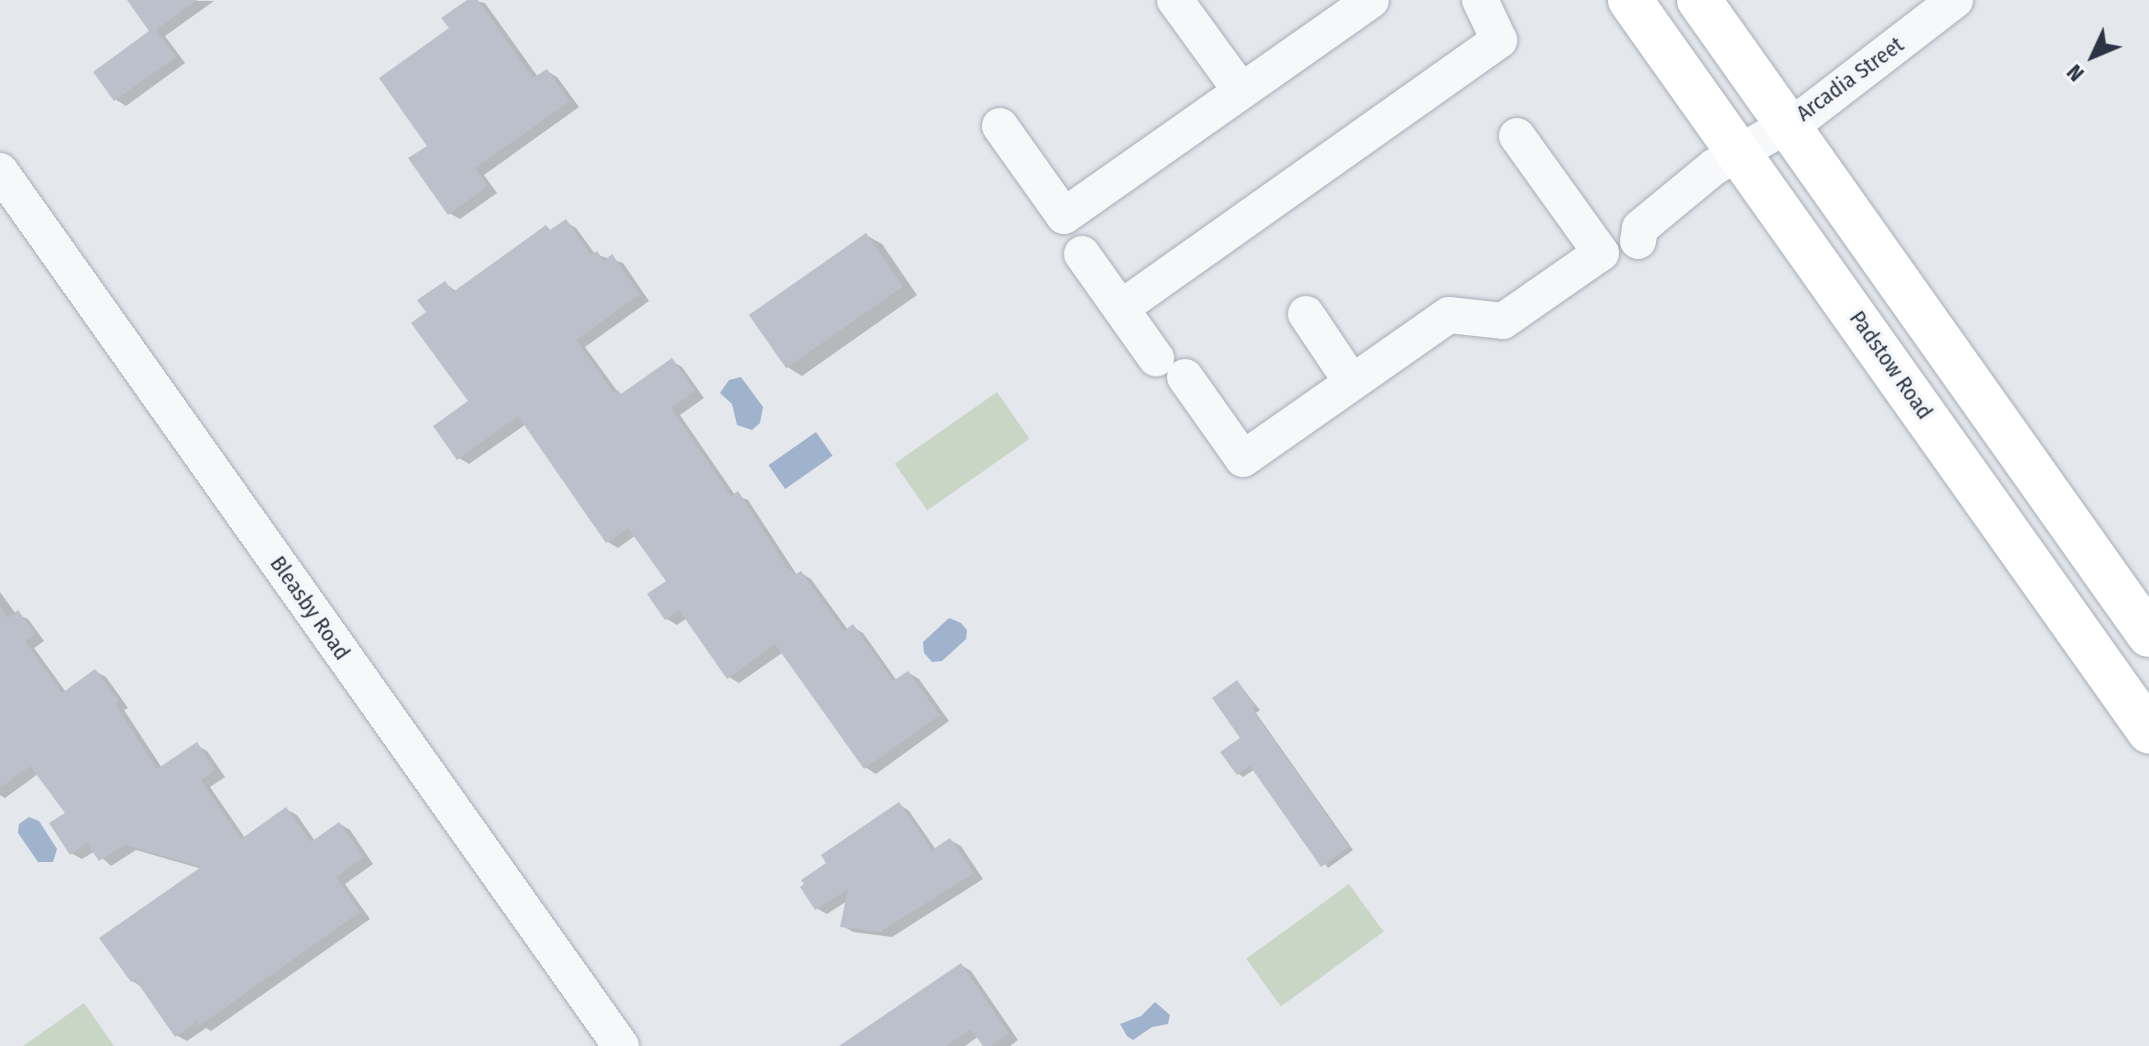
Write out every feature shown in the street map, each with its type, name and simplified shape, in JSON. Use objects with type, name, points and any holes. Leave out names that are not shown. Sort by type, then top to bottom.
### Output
[{"type":"main road","name":"Padstow Road","points":[[1630,0],[1740,150],[2149,731]]},
{"type":"main road","points":[[1699,0],[2149,635]]},
{"type":"street","points":[[1175,0],[1241,91]]},
{"type":"street","points":[[1000,126],[1064,216],[1371,0]]},
{"type":"street","points":[[1121,308],[1499,40],[1480,0]]},
{"type":"street","name":"Arcadia Street","points":[[1638,241],[1640,228],[1665,205],[1740,150],[1817,107],[1955,0]]},
{"type":"street","points":[[1082,254],[1121,308],[1243,459],[1449,315],[1503,321],[1601,253],[1517,136]]},
{"type":"street","name":"Bleasby Road","points":[[0,171],[621,1046]]},
{"type":"street","points":[[1306,314],[1351,381]]},
{"type":"green space","points":[[997,392],[1030,439],[927,510],[895,464]]},
{"type":"green space","points":[[1349,884],[1384,932],[1281,1006],[1246,959]]},
{"type":"green space","points":[[84,1003],[114,1046],[23,1046]]},
{"type":"water","points":[[741,377],[763,407],[760,423],[752,430],[737,425],[732,404],[720,393],[729,380]]},
{"type":"water","points":[[816,432],[833,456],[785,489],[768,465]]},
{"type":"water","points":[[949,618],[961,623],[967,630],[966,639],[942,661],[932,662],[924,653],[923,642]]},
{"type":"water","points":[[29,817],[39,821],[57,849],[53,862],[38,862],[18,833],[19,824]]},
{"type":"water","points":[[1155,1002],[1170,1015],[1168,1024],[1152,1027],[1133,1040],[1127,1036],[1120,1024],[1141,1016]]},
{"type":"building","points":[[127,0],[197,0],[156,30],[176,57],[114,101],[93,72],[149,31]]},
{"type":"building","points":[[467,0],[478,0],[533,78],[547,69],[570,101],[475,168],[488,186],[448,215],[408,158],[427,146],[379,78],[449,28],[441,18]]},
{"type":"building","points":[[566,219],[591,255],[597,251],[604,261],[612,254],[640,294],[576,340],[614,393],[618,390],[621,394],[672,358],[695,391],[671,408],[731,496],[738,491],[787,567],[796,574],[801,571],[844,631],[853,624],[893,681],[908,671],[940,715],[864,769],[775,644],[727,679],[679,610],[665,620],[647,594],[666,581],[628,528],[606,543],[518,416],[457,460],[433,426],[468,401],[411,323],[426,312],[417,300],[445,281],[453,292],[546,225],[550,230]]},
{"type":"building","points":[[866,233],[903,286],[786,368],[749,315]]},
{"type":"building","points":[[0,607],[8,618],[18,610],[35,634],[25,641],[62,693],[95,669],[119,701],[115,704],[157,769],[197,742],[215,770],[201,780],[241,839],[286,807],[311,842],[339,822],[364,857],[336,877],[360,912],[199,1026],[196,1022],[175,1037],[135,979],[131,982],[99,938],[201,867],[125,845],[99,861],[87,843],[70,855],[49,823],[65,813],[30,766],[0,788]]},
{"type":"building","points":[[1237,680],[1256,706],[1252,709],[1349,847],[1321,867],[1250,766],[1237,775],[1220,752],[1240,738],[1212,698]]},
{"type":"building","points":[[899,802],[932,850],[950,838],[974,873],[880,932],[840,927],[848,889],[815,910],[800,887],[804,884],[801,880],[826,863],[821,855]]},
{"type":"building","points":[[961,963],[1009,1034],[991,1046],[983,1046],[971,1029],[946,1046],[839,1046]]}]
